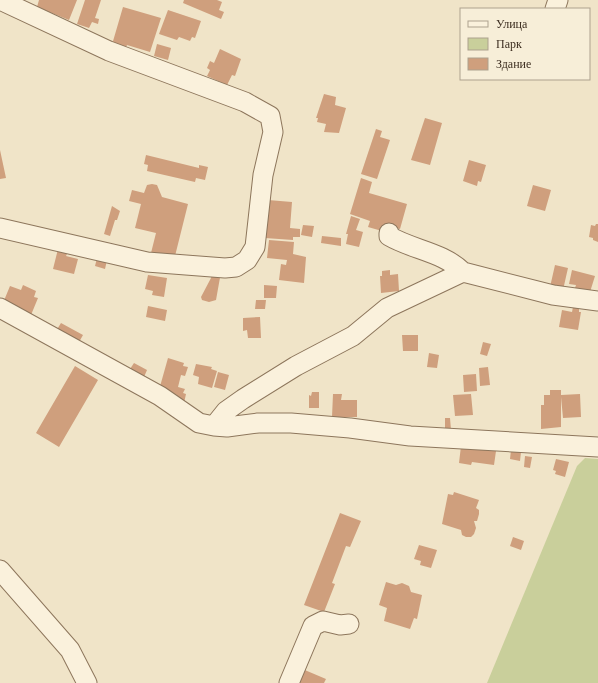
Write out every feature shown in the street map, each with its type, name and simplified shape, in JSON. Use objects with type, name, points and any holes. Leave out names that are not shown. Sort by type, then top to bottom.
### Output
[{"type":"street","points":[[0,0],[109,51],[250,104],[270,116],[272,132],[263,175],[255,247],[247,260],[236,267],[225,268],[147,262],[0,228]]},
{"type":"street","points":[[389,233],[389,236],[401,243],[452,262],[463,272],[553,295],[598,301]]},
{"type":"street","points":[[214,426],[226,411],[237,403],[296,366],[353,336],[387,308],[463,272]]},
{"type":"street","points":[[0,308],[160,396],[199,422],[214,426],[228,427],[258,423],[291,423],[350,428],[410,436],[598,448]]},
{"type":"street","points":[[0,570],[70,650],[86,683]]},
{"type":"street","points":[[289,683],[313,626],[323,621],[340,625],[348,624]]},
{"type":"green space","points":[[585,458],[598,459],[598,683],[487,683],[577,466]]},
{"type":"building","points":[[39,0],[77,0],[69,20],[37,7]]},
{"type":"building","points":[[85,0],[101,0],[95,18],[99,19],[98,24],[92,22],[89,28],[77,24]]},
{"type":"building","points":[[184,0],[217,0],[222,2],[219,10],[224,12],[221,19],[183,3]]},
{"type":"building","points":[[123,7],[161,18],[150,52],[127,45],[124,52],[111,48]]},
{"type":"building","points":[[168,10],[201,21],[195,38],[192,37],[190,41],[179,37],[177,40],[159,34]]},
{"type":"building","points":[[157,44],[171,48],[168,60],[154,56]]},
{"type":"building","points":[[220,49],[241,59],[235,76],[232,75],[227,85],[207,76],[210,70],[207,68],[210,61],[214,63]]},
{"type":"building","points":[[324,94],[336,97],[335,105],[346,108],[339,133],[324,132],[326,124],[317,122],[318,118],[316,118]]},
{"type":"building","points":[[425,118],[442,123],[430,165],[411,160]]},
{"type":"building","points":[[376,129],[382,131],[380,137],[390,140],[377,179],[361,174]]},
{"type":"building","points":[[0,150],[6,178],[0,179]]},
{"type":"building","points":[[146,155],[199,168],[199,165],[208,167],[205,180],[196,178],[195,182],[147,171],[148,165],[144,164]]},
{"type":"building","points":[[469,160],[486,165],[481,182],[478,181],[477,186],[463,181]]},
{"type":"building","points":[[361,178],[372,182],[369,193],[407,204],[400,229],[384,224],[382,231],[368,227],[370,221],[350,214]]},
{"type":"building","points":[[147,185],[157,185],[162,197],[188,204],[175,256],[151,253],[156,233],[135,228],[141,204],[129,201],[132,190],[144,193]]},
{"type":"building","points":[[533,185],[551,190],[545,211],[527,206]]},
{"type":"building","points":[[268,200],[292,202],[290,228],[300,229],[300,237],[293,237],[293,240],[265,238]]},
{"type":"building","points":[[112,206],[120,211],[117,220],[115,220],[110,236],[104,234]]},
{"type":"building","points":[[351,216],[360,219],[356,230],[363,232],[359,247],[346,244],[348,234],[346,234]]},
{"type":"building","points":[[598,224],[598,242],[589,237],[591,225],[595,226]]},
{"type":"building","points":[[303,225],[314,226],[312,237],[301,235]]},
{"type":"building","points":[[322,236],[341,238],[341,246],[321,243]]},
{"type":"building","points":[[269,240],[294,242],[293,254],[306,257],[304,283],[279,280],[281,264],[286,265],[287,260],[267,258]]},
{"type":"building","points":[[58,249],[68,252],[66,256],[78,259],[74,274],[53,269]]},
{"type":"building","points":[[97,258],[107,260],[105,269],[95,266]]},
{"type":"building","points":[[555,265],[568,268],[563,290],[550,287]]},
{"type":"building","points":[[390,270],[390,275],[398,274],[399,291],[381,293],[380,276],[382,276],[382,271]]},
{"type":"building","points":[[572,270],[595,276],[590,292],[575,288],[576,285],[569,284]]},
{"type":"building","points":[[212,271],[221,272],[216,300],[209,302],[202,300],[201,297],[211,278]]},
{"type":"building","points":[[148,275],[167,278],[164,297],[152,295],[153,291],[145,289]]},
{"type":"building","points":[[23,285],[36,291],[34,297],[38,298],[31,315],[3,303],[10,286],[21,290]]},
{"type":"building","points":[[264,285],[277,286],[276,298],[264,298]]},
{"type":"building","points":[[256,300],[266,300],[265,309],[255,309]]},
{"type":"building","points":[[148,306],[167,310],[165,321],[146,317]]},
{"type":"building","points":[[573,307],[579,308],[579,312],[581,312],[578,330],[559,327],[562,310],[572,312]]},
{"type":"building","points":[[260,317],[261,338],[248,338],[247,330],[243,331],[243,318]]},
{"type":"building","points":[[61,323],[83,335],[78,344],[56,331]]},
{"type":"building","points":[[402,335],[418,335],[418,351],[403,351]]},
{"type":"building","points":[[483,342],[491,344],[487,356],[480,354]]},
{"type":"building","points":[[429,353],[439,355],[437,368],[427,367]]},
{"type":"building","points":[[168,358],[184,363],[183,366],[188,367],[185,376],[181,375],[178,387],[185,389],[183,393],[186,394],[184,403],[175,401],[177,395],[159,390]]},
{"type":"building","points":[[134,363],[147,370],[144,377],[130,369]]},
{"type":"building","points":[[196,364],[212,367],[211,369],[217,371],[212,388],[198,384],[199,377],[193,375]]},
{"type":"building","points":[[75,366],[98,380],[59,447],[36,433]]},
{"type":"building","points":[[488,367],[490,385],[480,386],[479,368]]},
{"type":"building","points":[[218,372],[229,375],[225,390],[214,387]]},
{"type":"building","points":[[476,374],[477,391],[464,392],[463,375]]},
{"type":"building","points":[[550,390],[561,390],[561,395],[580,394],[581,417],[563,418],[561,397],[561,427],[541,429],[541,405],[544,405],[544,395],[550,395]]},
{"type":"building","points":[[312,392],[319,392],[319,408],[309,408],[309,395],[311,396]]},
{"type":"building","points":[[333,394],[342,394],[341,400],[357,400],[357,417],[332,417]]},
{"type":"building","points":[[471,394],[473,415],[455,416],[453,395]]},
{"type":"building","points":[[445,418],[450,418],[451,430],[445,430]]},
{"type":"building","points":[[461,446],[496,451],[494,465],[472,462],[471,465],[459,463]]},
{"type":"building","points":[[511,450],[521,452],[520,461],[510,459]]},
{"type":"building","points":[[525,456],[532,457],[530,468],[524,467]]},
{"type":"building","points":[[556,459],[569,462],[565,477],[555,474],[556,471],[553,470]]},
{"type":"building","points":[[454,492],[479,500],[476,508],[479,510],[479,514],[477,521],[474,521],[476,528],[471,537],[462,535],[461,530],[442,524],[448,494],[453,495]]},
{"type":"building","points":[[340,513],[361,521],[350,547],[346,546],[332,583],[335,584],[324,612],[304,605]]},
{"type":"building","points":[[513,537],[524,541],[521,550],[510,546]]},
{"type":"building","points":[[419,545],[437,550],[431,568],[420,565],[421,561],[414,559]]},
{"type":"building","points":[[386,582],[396,585],[402,583],[409,586],[411,592],[422,595],[417,619],[414,618],[410,629],[384,621],[387,608],[379,605]]},
{"type":"building","points":[[300,668],[326,679],[324,683],[294,683]]}]
